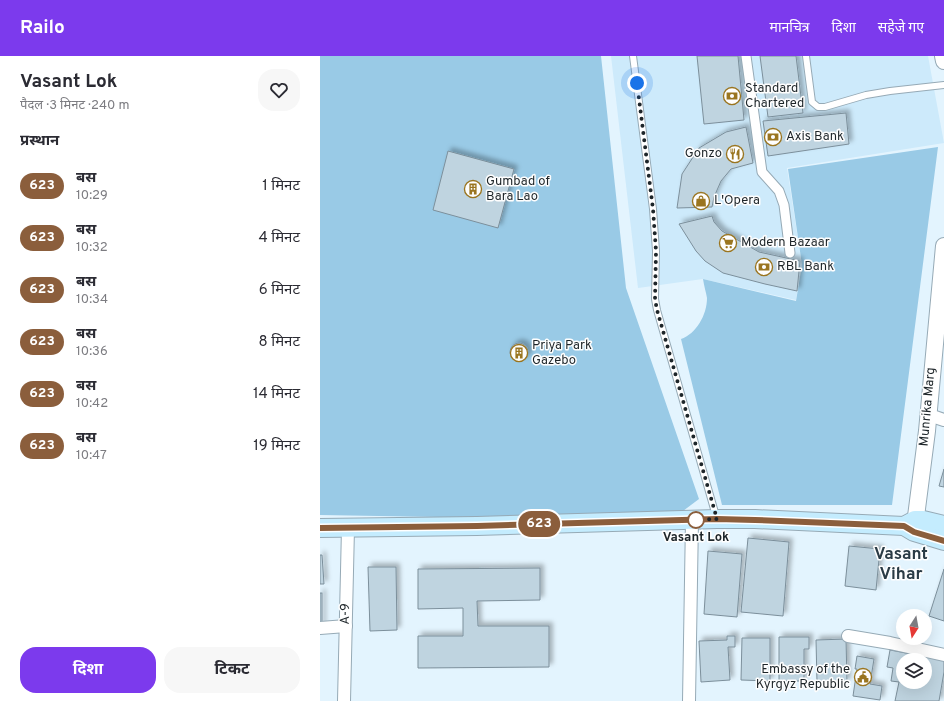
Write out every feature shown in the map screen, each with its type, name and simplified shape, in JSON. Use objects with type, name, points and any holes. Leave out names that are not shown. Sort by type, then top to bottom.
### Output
[{"type":"main road","points":[[320,528],[477,526],[717,519],[915,526],[944,525]]},
{"type":"main road","points":[[915,526],[944,541]]},
{"type":"street","points":[[746,56],[762,172],[779,191],[784,205],[790,253]]},
{"type":"street","points":[[944,56],[944,61]]},
{"type":"street","name":"Munrika Marg","points":[[915,526],[927,432],[944,246]]},
{"type":"street","points":[[915,526],[940,418],[944,330]]},
{"type":"street","points":[[689,701],[692,520]]},
{"type":"street","name":"A-9","points":[[344,701],[348,528]]},
{"type":"street","points":[[320,628],[346,626]]},
{"type":"street","points":[[848,636],[890,643],[944,656]]},
{"type":"lane","points":[[633,56],[653,209],[656,251],[655,299],[717,519]]},
{"type":"lane","points":[[806,56],[812,102],[818,107],[825,107],[866,95],[944,85]]},
{"type":"shaded area","points":[[320,56],[601,56],[626,288],[699,499],[683,511],[496,518],[320,515]]},
{"type":"shaded area","points":[[611,56],[928,56],[944,143],[787,168],[802,265],[796,300],[703,279],[638,288]]},
{"type":"shaded area","points":[[938,147],[892,505],[722,505],[681,339],[696,328],[703,317],[707,298],[703,279],[796,301],[802,265],[788,169]]},
{"type":"building","points":[[697,56],[738,56],[744,120],[704,124]]},
{"type":"building","points":[[760,56],[796,56],[803,113],[768,117]]},
{"type":"building","points":[[846,113],[849,144],[768,156],[763,121]]},
{"type":"building","points":[[746,127],[753,163],[731,169],[721,181],[714,197],[712,207],[677,208],[682,174],[699,148],[726,132]]},
{"type":"building","name":"Gumbad of Bara Lao","points":[[448,151],[514,169],[498,228],[433,210]]},
{"type":"building","points":[[712,216],[714,222],[722,231],[759,252],[800,261],[797,291],[723,273],[705,261],[696,251],[679,224]]},
{"type":"building","name":"Priya Park Gazebo","points":[[519,343],[525,346],[528,352],[525,358],[519,361],[513,358],[510,352],[513,346]]},
{"type":"building","points":[[944,469],[944,487],[939,486]]},
{"type":"building","points":[[748,538],[789,542],[783,616],[741,612]]},
{"type":"building","points":[[849,546],[880,549],[876,590],[845,586]]},
{"type":"building","points":[[708,551],[742,554],[737,617],[704,614]]},
{"type":"building","points":[[320,555],[322,555],[324,584],[320,584]]},
{"type":"building","points":[[368,567],[396,567],[397,630],[370,631]]},
{"type":"building","points":[[540,568],[540,600],[477,601],[478,626],[549,626],[549,667],[418,668],[418,636],[463,636],[463,608],[418,609],[418,569]]},
{"type":"building","points":[[944,569],[944,621],[932,617],[931,609]]},
{"type":"building","points":[[320,593],[322,593],[322,627],[320,627]]},
{"type":"building","points":[[727,636],[735,636],[735,647],[728,647],[730,680],[701,682],[699,641],[727,640]]},
{"type":"building","points":[[779,637],[809,637],[809,649],[804,649],[804,681],[779,681]]},
{"type":"building","points":[[742,638],[770,638],[770,681],[741,680]]},
{"type":"building","points":[[846,639],[847,682],[817,683],[816,640]]},
{"type":"building","points":[[890,650],[906,653],[896,653],[896,682],[891,681],[893,668],[887,667]]},
{"type":"building","name":"Embassy of the Kyrgyz Republic","points":[[857,656],[874,659],[870,684],[882,686],[880,700],[853,696],[857,669],[855,669]]},
{"type":"building","points":[[932,658],[944,660],[944,672],[939,701],[895,701],[898,689],[932,689]]},
{"type":"bus line","name":"623","points":[[320,528],[477,526],[717,519],[904,526],[914,532],[944,541]]},
{"type":"place","name":"Standard Chartered","points":[[732,96]]},
{"type":"place","name":"Axis Bank","points":[[773,137]]},
{"type":"place","name":"Gonzo","points":[[735,154]]},
{"type":"place","name":"Gumbad of Bara Lao","points":[[473,189]]},
{"type":"place","name":"L'Opera","points":[[701,201]]},
{"type":"place","name":"Modern Bazaar","points":[[728,243]]},
{"type":"place","name":"RBL Bank","points":[[764,267]]},
{"type":"place","name":"Priya Park Gazebo","points":[[519,353]]},
{"type":"place","name":"Vasant Lok","points":[[696,520]]},
{"type":"place","name":"Embassy of the Kyrgyz Republic","points":[[863,677]]},
{"type":"district","name":"Vasant Vihar","points":[[901,565]]},
{"type":"route","points":[[637,83],[653,209],[656,251],[655,299],[657,310],[717,519],[692,520],[696,520]]}]
